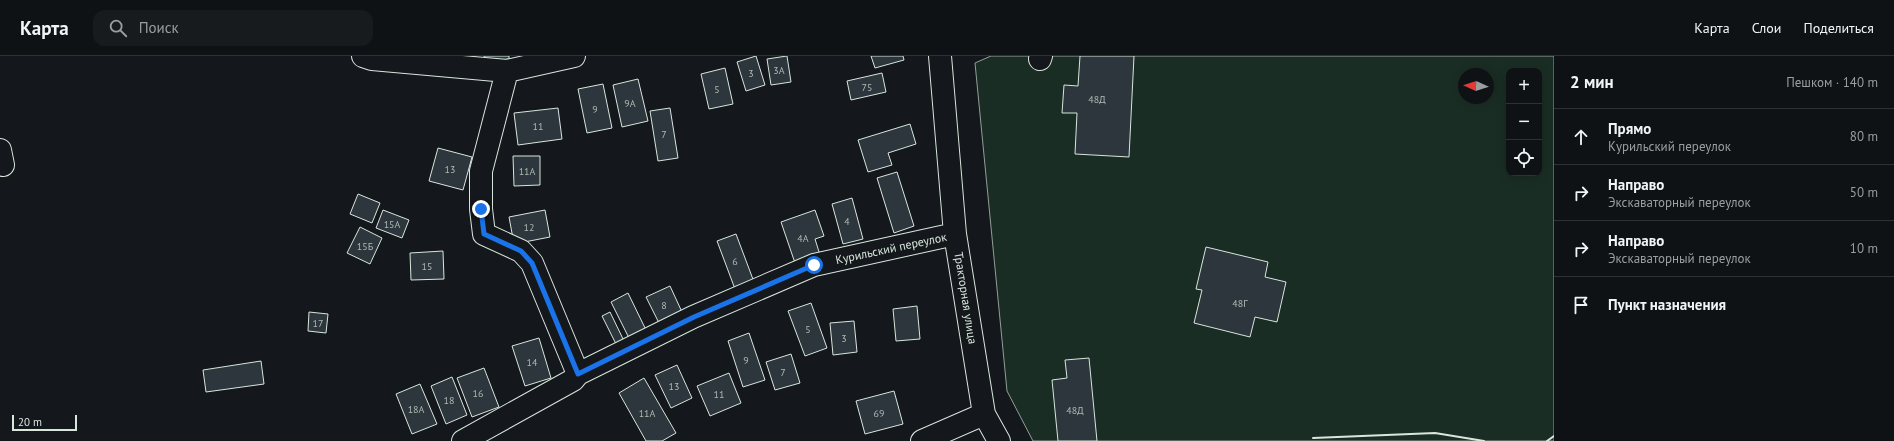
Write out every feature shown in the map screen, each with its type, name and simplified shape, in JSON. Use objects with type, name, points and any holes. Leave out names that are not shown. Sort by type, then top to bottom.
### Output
[{"type":"street","points":[[363,56],[372,59],[507,71],[574,56]]},
{"type":"street","name":"Тракторная улица","points":[[940,56],[955,234],[984,414],[999,441]]},
{"type":"street","points":[[507,71],[481,171],[481,209],[484,234],[521,251],[532,263],[578,374]]},
{"type":"street","name":"Курильский переулок","points":[[463,441],[573,380],[578,374],[694,317],[814,265],[955,234]]},
{"type":"street","points":[[922,441],[984,414]]},
{"type":"green space","points":[[991,56],[1554,56],[1554,441],[1033,441],[1007,391],[975,63]]},
{"type":"building","points":[[484,56],[509,56],[509,59],[485,62]]},
{"type":"building","points":[[756,56],[765,85],[746,91],[737,62]]},
{"type":"building","points":[[787,56],[791,82],[771,85],[767,59]]},
{"type":"building","points":[[871,56],[903,56],[904,60],[875,68]]},
{"type":"building","points":[[1080,56],[1134,56],[1129,157],[1075,154],[1077,113],[1062,113],[1064,85],[1078,86]]},
{"type":"building","points":[[725,68],[733,104],[709,109],[701,74]]},
{"type":"building","points":[[882,73],[886,92],[851,100],[847,81]]},
{"type":"building","points":[[638,79],[648,121],[622,127],[613,85]]},
{"type":"building","points":[[603,84],[612,128],[587,133],[578,89]]},
{"type":"building","points":[[558,108],[562,139],[518,145],[514,113]]},
{"type":"building","points":[[670,108],[678,158],[658,161],[650,111]]},
{"type":"building","points":[[910,124],[916,144],[888,153],[892,165],[868,172],[858,140]]},
{"type":"building","points":[[438,148],[472,157],[463,190],[429,181]]},
{"type":"building","points":[[513,156],[540,156],[540,185],[514,186]]},
{"type":"building","points":[[897,172],[914,226],[894,233],[877,178]]},
{"type":"building","points":[[358,194],[380,203],[372,223],[350,214]]},
{"type":"building","points":[[852,198],[863,239],[843,244],[832,204]]},
{"type":"building","points":[[383,210],[409,220],[402,238],[376,228]]},
{"type":"building","points":[[545,210],[550,237],[514,244],[509,217]]},
{"type":"building","points":[[815,210],[824,236],[815,239],[820,255],[795,263],[781,222]]},
{"type":"building","points":[[360,227],[382,238],[370,264],[347,253]]},
{"type":"building","points":[[736,234],[754,282],[735,289],[717,241]]},
{"type":"building","points":[[1206,247],[1268,262],[1265,277],[1286,282],[1277,322],[1255,317],[1250,337],[1194,323],[1202,290],[1196,289]]},
{"type":"building","points":[[443,251],[444,279],[411,280],[410,253]]},
{"type":"building","points":[[670,286],[682,312],[659,323],[646,297]]},
{"type":"building","points":[[628,293],[646,330],[629,338],[611,302]]},
{"type":"building","points":[[811,303],[827,348],[805,356],[788,311]]},
{"type":"building","points":[[917,306],[920,339],[896,341],[893,309]]},
{"type":"building","points":[[309,312],[328,314],[326,333],[308,331]]},
{"type":"building","points":[[610,312],[624,341],[616,344],[602,316]]},
{"type":"building","points":[[854,321],[857,352],[833,355],[830,323]]},
{"type":"building","points":[[749,333],[765,380],[743,387],[728,341]]},
{"type":"building","points":[[539,338],[551,378],[525,386],[512,346]]},
{"type":"building","points":[[791,354],[800,383],[775,390],[766,362]]},
{"type":"building","points":[[1089,358],[1097,441],[1058,441],[1052,380],[1067,378],[1065,360]]},
{"type":"building","points":[[261,361],[264,384],[206,392],[203,370]]},
{"type":"building","points":[[677,365],[692,398],[671,408],[655,375]]},
{"type":"building","points":[[484,368],[499,407],[472,417],[457,378]]},
{"type":"building","points":[[729,373],[741,403],[710,416],[697,386]]},
{"type":"building","points":[[452,377],[467,415],[446,424],[431,386]]},
{"type":"building","points":[[644,378],[676,433],[662,441],[646,441],[619,393]]},
{"type":"building","points":[[420,384],[437,424],[412,434],[396,394]]},
{"type":"building","points":[[894,391],[903,424],[865,434],[856,401]]},
{"type":"wall","points":[[1313,438],[1435,433],[1484,441]]},
{"type":"wall","points":[[1547,441],[1554,436]]},
{"type":"route","points":[[481,209],[484,234],[521,251],[532,263],[578,374],[694,317],[814,265]]}]
